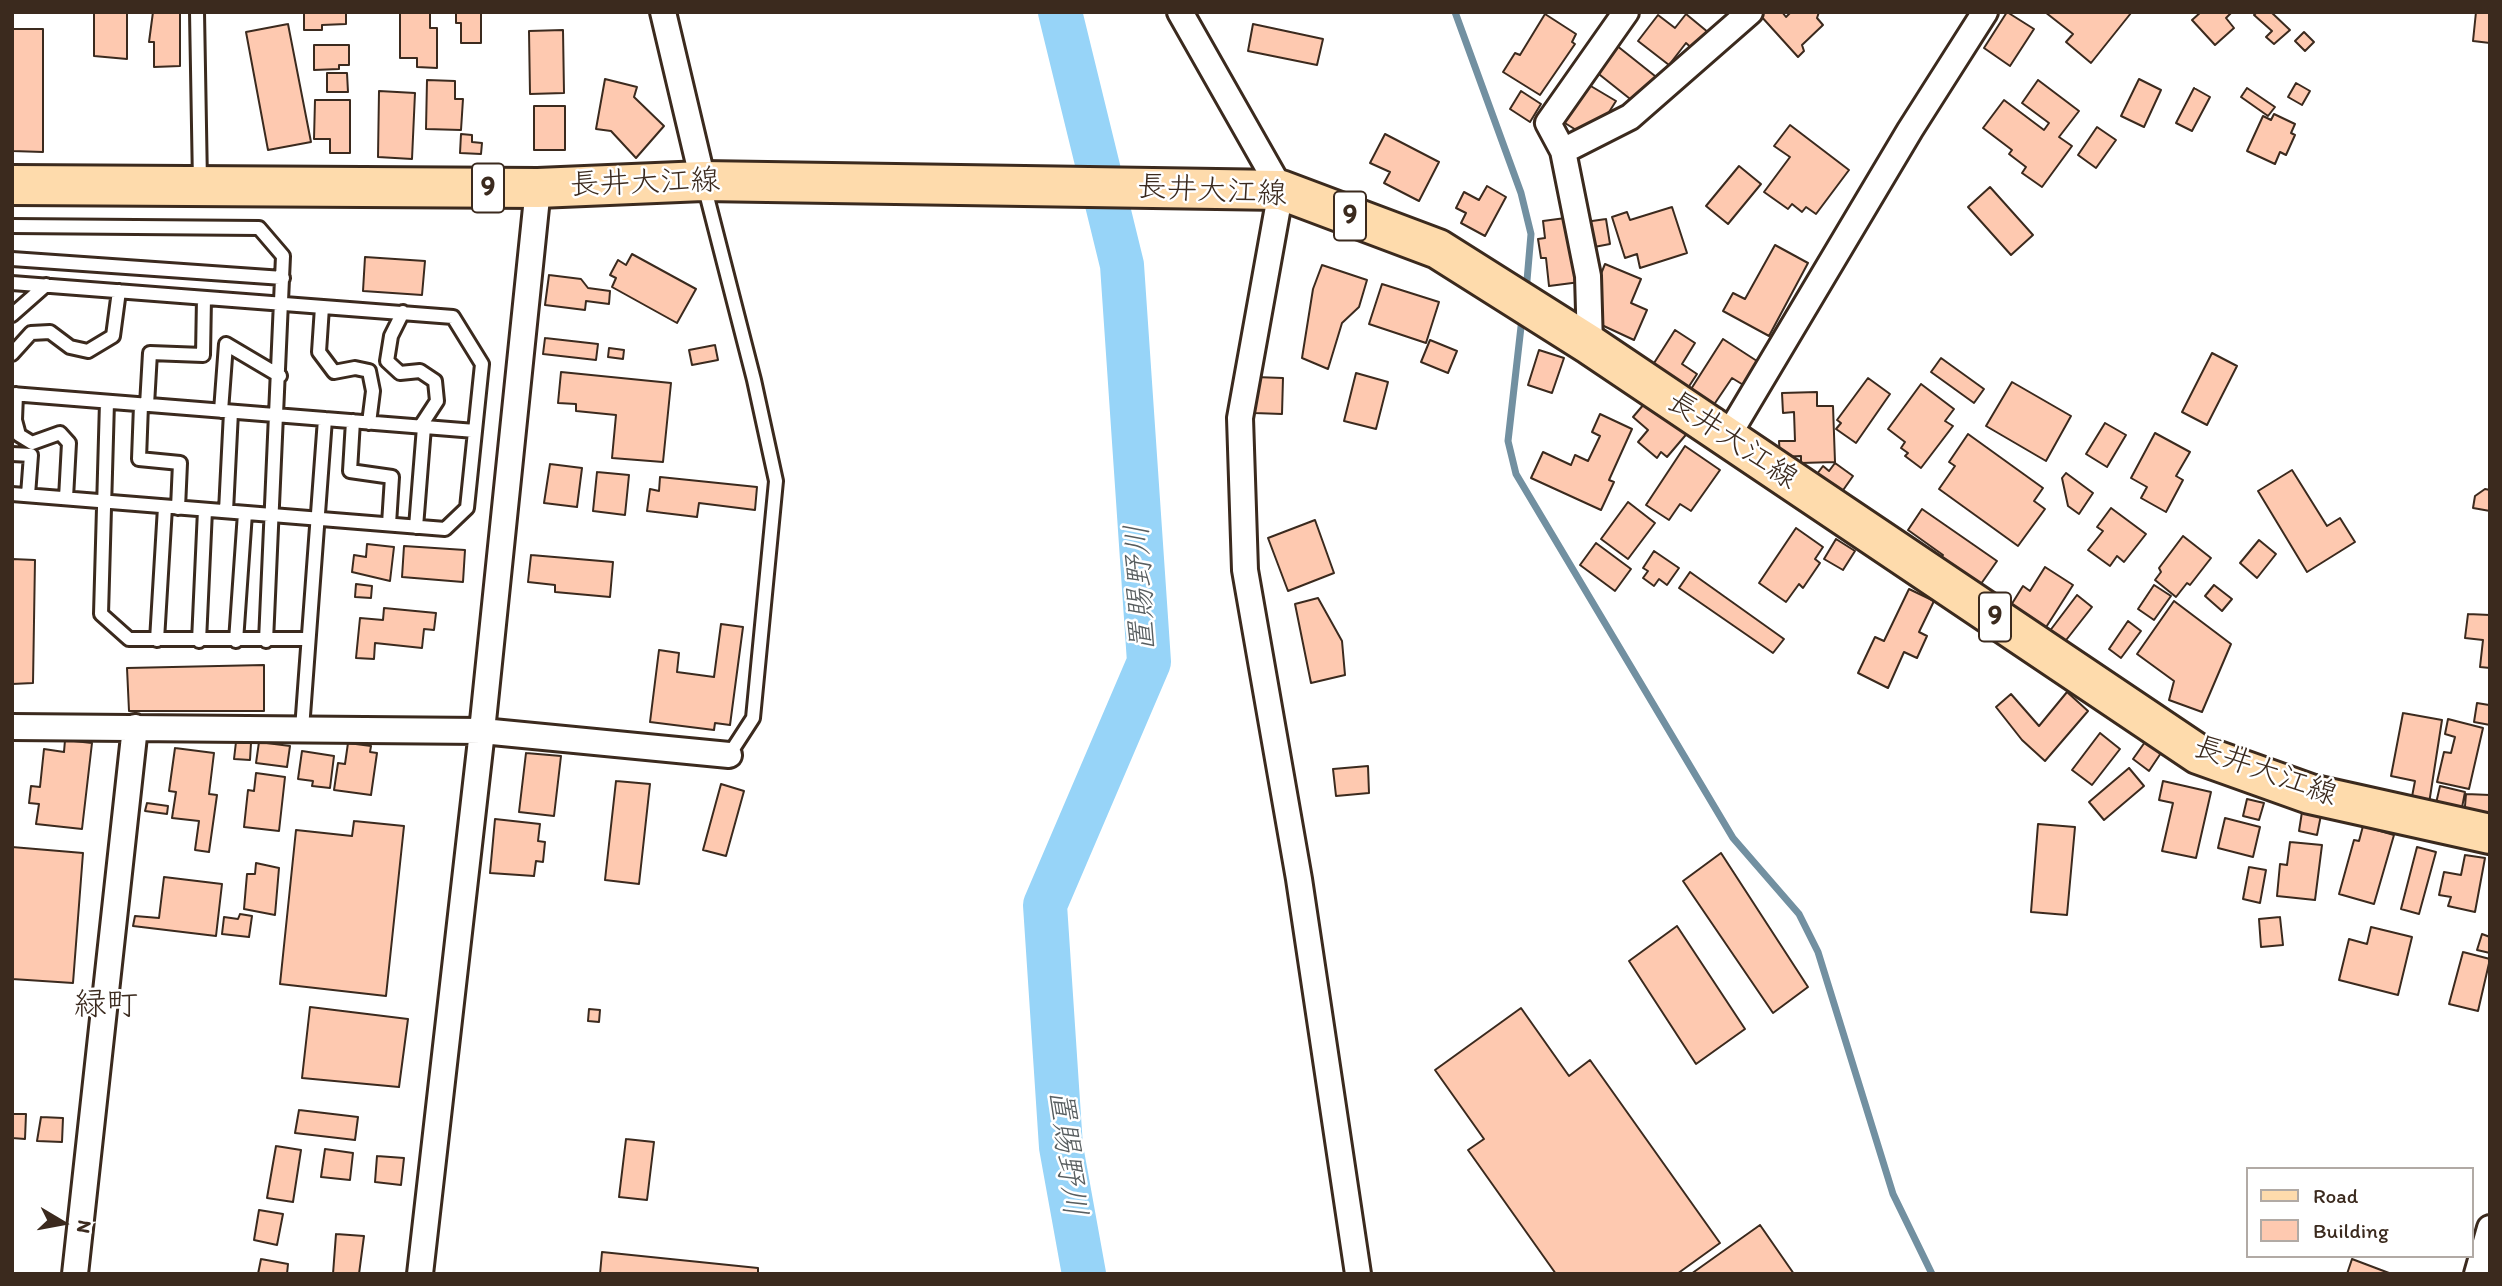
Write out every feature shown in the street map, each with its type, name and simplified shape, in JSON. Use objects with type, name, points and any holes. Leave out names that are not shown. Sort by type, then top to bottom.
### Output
[{"type":"main road","name":"長井大江線","points":[[12,186],[538,188],[703,181],[965,187],[1175,186],[1281,190],[1438,249],[1590,345],[2198,754],[2310,794],[2490,834]]},
{"type":"street","points":[[663,12],[703,181]]},
{"type":"street","points":[[1180,12],[1281,190],[1240,418],[1245,570],[1299,879],[1358,1274]]},
{"type":"street","points":[[1590,345],[1588,276],[1563,151],[1548,123],[1626,12]]},
{"type":"street","points":[[1563,151],[1630,117],[1751,12]]},
{"type":"street","points":[[1726,439],[1910,130],[1985,12]]},
{"type":"street","points":[[420,1274],[482,731],[538,188]]},
{"type":"street","points":[[12,727],[482,731],[729,755]]},
{"type":"street","points":[[75,1274],[135,727]]},
{"type":"street","points":[[2477,1274],[2490,1228]]},
{"type":"lane","points":[[197,12],[200,188]]},
{"type":"lane","points":[[703,181],[754,380],[776,481],[753,718],[729,755]]},
{"type":"lane","points":[[12,226],[259,228],[283,256],[280,376],[266,641]]},
{"type":"lane","points":[[12,259],[283,278]]},
{"type":"lane","points":[[12,283],[453,317],[482,364],[467,508],[445,529],[12,494]]},
{"type":"lane","points":[[12,315],[46,285]]},
{"type":"lane","points":[[12,354],[31,333],[50,332],[70,347],[88,351],[113,336],[119,291]]},
{"type":"lane","points":[[157,640],[172,507],[180,463],[139,459],[150,353],[203,355],[204,298]]},
{"type":"lane","points":[[323,307],[319,352],[334,372],[355,368],[369,371],[373,391],[369,423]]},
{"type":"lane","points":[[403,312],[391,336],[387,361],[400,373],[420,371],[435,381],[438,401],[422,427],[416,527]]},
{"type":"lane","points":[[226,511],[226,344],[280,376]]},
{"type":"lane","points":[[66,498],[69,443],[60,433],[32,443],[19,435],[15,420],[14,394],[475,431]]},
{"type":"lane","points":[[107,402],[101,614],[129,639],[307,639]]},
{"type":"lane","points":[[302,729],[325,419]]},
{"type":"lane","points":[[353,421],[350,471],[392,477],[388,524]]},
{"type":"lane","points":[[12,454],[30,455],[28,495]]},
{"type":"lane","points":[[199,641],[205,510]]},
{"type":"lane","points":[[236,641],[245,513]]},
{"type":"building","points":[[127,12],[127,59],[94,56],[94,13]]},
{"type":"building","points":[[153,12],[180,12],[180,66],[154,67],[154,42],[149,42]]},
{"type":"building","points":[[304,12],[346,12],[346,24],[322,25],[322,30],[304,30]]},
{"type":"building","points":[[400,12],[430,12],[430,28],[437,28],[437,68],[417,67],[417,58],[400,58]]},
{"type":"building","points":[[456,12],[481,12],[481,43],[461,43],[461,23],[456,23]]},
{"type":"building","points":[[1763,12],[1782,12],[1786,17],[1791,12],[1819,12],[1817,18],[1823,25],[1802,45],[1804,51],[1798,57],[1760,15]]},
{"type":"building","points":[[2007,12],[2034,29],[2010,66],[1984,48]]},
{"type":"building","points":[[2045,12],[2131,13],[2091,63],[2066,42],[2073,34]]},
{"type":"building","points":[[2201,12],[2232,12],[2226,18],[2234,28],[2215,45],[2192,20]]},
{"type":"building","points":[[2257,12],[2271,12],[2290,30],[2274,44],[2266,37],[2272,31],[2254,15]]},
{"type":"building","points":[[2476,12],[2490,12],[2490,43],[2473,41]]},
{"type":"building","points":[[1545,14],[1576,34],[1572,42],[1575,44],[1540,95],[1503,72],[1515,53],[1520,55]]},
{"type":"building","points":[[1686,14],[1709,33],[1695,51],[1686,43],[1669,65],[1638,41],[1658,15],[1675,28]]},
{"type":"building","points":[[288,24],[311,142],[268,150],[246,32]]},
{"type":"building","points":[[1253,24],[1323,39],[1317,65],[1248,51]]},
{"type":"building","points":[[12,29],[43,29],[43,152],[12,151]]},
{"type":"building","points":[[563,30],[564,93],[530,94],[529,31]]},
{"type":"building","points":[[2304,32],[2314,42],[2305,51],[2295,41]]},
{"type":"building","points":[[314,45],[349,45],[349,65],[339,65],[339,69],[314,70]]},
{"type":"building","points":[[1616,45],[1660,80],[1639,106],[1595,71]]},
{"type":"building","points":[[327,73],[347,73],[348,92],[327,92]]},
{"type":"building","points":[[605,79],[637,87],[634,97],[664,126],[636,158],[611,131],[596,129]]},
{"type":"building","points":[[2139,79],[2161,90],[2144,127],[2121,116]]},
{"type":"building","points":[[427,80],[455,81],[455,99],[463,99],[461,130],[426,129]]},
{"type":"building","points":[[2038,80],[2079,111],[2059,137],[2072,146],[2042,187],[2022,173],[2026,167],[2009,154],[2012,150],[1983,128],[2004,100],[2044,130],[2049,123],[2022,103]]},
{"type":"building","points":[[1584,82],[1616,101],[1599,128],[1581,133],[1560,120]]},
{"type":"building","points":[[2296,83],[2310,91],[2302,105],[2288,97]]},
{"type":"building","points":[[2194,88],[2210,97],[2192,131],[2176,123]]},
{"type":"building","points":[[2247,88],[2275,107],[2268,116],[2241,97]]},
{"type":"building","points":[[379,91],[415,93],[412,159],[378,157]]},
{"type":"building","points":[[1521,91],[1541,104],[1530,122],[1510,109]]},
{"type":"building","points":[[315,100],[350,100],[350,153],[330,153],[330,139],[314,139]]},
{"type":"building","points":[[534,106],[565,106],[565,150],[534,150]]},
{"type":"building","points":[[2274,114],[2295,124],[2291,133],[2295,135],[2286,155],[2280,152],[2275,164],[2247,151],[2263,116],[2271,120]]},
{"type":"building","points":[[1790,125],[1849,170],[1816,214],[1806,207],[1802,212],[1792,204],[1788,209],[1764,192],[1790,157],[1774,146]]},
{"type":"building","points":[[2097,127],[2116,140],[2096,168],[2078,155]]},
{"type":"building","points":[[461,134],[472,135],[472,142],[482,143],[481,154],[460,153]]},
{"type":"building","points":[[1385,134],[1439,162],[1419,201],[1384,183],[1390,172],[1370,163]]},
{"type":"building","points":[[1739,166],[1761,184],[1728,224],[1706,206]]},
{"type":"building","points":[[1487,186],[1506,197],[1485,236],[1461,223],[1466,213],[1456,208],[1464,192],[1479,200]]},
{"type":"building","points":[[1990,187],[2033,235],[2011,255],[1968,207]]},
{"type":"building","points":[[1672,207],[1687,253],[1640,268],[1637,254],[1625,258],[1612,217],[1627,212],[1630,220]]},
{"type":"building","points":[[1573,217],[1580,282],[1549,286],[1546,258],[1541,258],[1538,239],[1545,238],[1543,221]]},
{"type":"building","points":[[1606,219],[1610,244],[1589,248],[1585,222]]},
{"type":"building","points":[[1775,245],[1808,263],[1769,336],[1723,311],[1733,293],[1745,299]]},
{"type":"building","points":[[632,254],[696,289],[677,323],[612,287],[616,278],[610,275],[618,260],[626,265]]},
{"type":"building","points":[[365,257],[425,261],[422,295],[363,291]]},
{"type":"building","points":[[1605,264],[1641,279],[1631,303],[1647,310],[1634,340],[1593,321],[1602,301],[1592,296]]},
{"type":"building","points":[[1322,265],[1367,280],[1359,307],[1342,323],[1328,369],[1302,358],[1313,289]]},
{"type":"building","points":[[549,275],[581,279],[588,288],[610,291],[609,304],[586,301],[585,310],[545,305]]},
{"type":"building","points":[[1382,284],[1439,302],[1426,343],[1369,324]]},
{"type":"building","points":[[1675,330],[1695,343],[1682,364],[1697,374],[1684,394],[1649,371]]},
{"type":"building","points":[[545,338],[598,344],[596,360],[543,354]]},
{"type":"building","points":[[1723,339],[1760,363],[1745,386],[1732,378],[1709,412],[1686,397]]},
{"type":"building","points":[[1430,340],[1457,351],[1448,373],[1421,362]]},
{"type":"building","points":[[715,345],[718,360],[692,365],[689,350]]},
{"type":"building","points":[[609,348],[624,350],[623,359],[608,357]]},
{"type":"building","points":[[1539,350],[1564,358],[1552,393],[1528,385]]},
{"type":"building","points":[[2212,353],[2237,366],[2207,425],[2182,412]]},
{"type":"building","points":[[1941,358],[1984,389],[1974,403],[1931,372]]},
{"type":"building","points":[[561,372],[671,383],[663,462],[612,458],[616,415],[576,411],[576,404],[558,403]]},
{"type":"building","points":[[1356,373],[1388,382],[1376,429],[1344,421]]},
{"type":"building","points":[[1255,377],[1283,378],[1282,414],[1254,413]]},
{"type":"building","points":[[1868,378],[1890,394],[1856,443],[1836,429],[1841,423],[1837,420]]},
{"type":"building","points":[[2012,382],[2071,416],[2046,461],[1986,426]]},
{"type":"building","points":[[1921,384],[1954,409],[1945,421],[1953,426],[1921,468],[1905,456],[1908,453],[1901,448],[1905,442],[1888,429]]},
{"type":"building","points":[[1817,392],[1817,406],[1833,406],[1835,462],[1801,463],[1801,456],[1780,457],[1779,441],[1795,441],[1794,412],[1783,413],[1782,393]]},
{"type":"building","points":[[1650,397],[1690,430],[1667,457],[1661,452],[1657,458],[1638,442],[1648,430],[1633,417]]},
{"type":"building","points":[[1600,414],[1632,429],[1609,480],[1614,482],[1601,510],[1531,478],[1543,452],[1571,465],[1575,455],[1588,461],[1600,436],[1592,432]]},
{"type":"building","points":[[2105,423],[2126,435],[2107,467],[2086,454]]},
{"type":"building","points":[[2155,433],[2190,452],[2176,476],[2183,480],[2166,512],[2141,498],[2147,487],[2131,478]]},
{"type":"building","points":[[1968,434],[2043,488],[2034,501],[2045,509],[2018,546],[1939,489],[1955,466],[1949,462]]},
{"type":"building","points":[[1685,446],[1720,470],[1691,511],[1680,504],[1669,520],[1646,505]]},
{"type":"building","points":[[1835,463],[1853,476],[1839,496],[1814,478],[1823,466],[1829,471]]},
{"type":"building","points":[[550,464],[582,468],[577,507],[544,503]]},
{"type":"building","points":[[2292,470],[2327,526],[2340,518],[2355,542],[2307,572],[2258,491]]},
{"type":"building","points":[[597,472],[629,475],[625,515],[593,511]]},
{"type":"building","points":[[2066,473],[2093,493],[2079,514],[2068,506],[2062,478]]},
{"type":"building","points":[[660,477],[757,487],[755,510],[699,503],[697,517],[647,511],[650,489],[659,491]]},
{"type":"building","points":[[2485,489],[2490,490],[2490,511],[2473,508],[2475,496]]},
{"type":"building","points":[[1628,502],[1655,523],[1628,559],[1601,539]]},
{"type":"building","points":[[2111,508],[2146,534],[2124,562],[2117,556],[2110,566],[2088,550],[2103,531],[2097,527]]},
{"type":"building","points":[[1922,509],[1997,561],[1976,591],[1937,564],[1943,555],[1908,530]]},
{"type":"building","points":[[1315,520],[1334,573],[1288,591],[1268,538]]},
{"type":"building","points":[[1796,528],[1823,547],[1815,559],[1820,563],[1803,588],[1799,584],[1786,602],[1759,583]]},
{"type":"building","points":[[2183,536],[2211,558],[2190,585],[2187,583],[2176,597],[2155,580],[2161,572],[2159,568]]},
{"type":"building","points":[[1836,539],[1855,551],[1843,570],[1824,559]]},
{"type":"building","points":[[2259,540],[2276,554],[2257,578],[2240,563]]},
{"type":"building","points":[[1596,543],[1631,569],[1615,591],[1580,565]]},
{"type":"building","points":[[367,544],[394,547],[390,581],[352,572],[354,555],[366,557]]},
{"type":"building","points":[[404,546],[465,550],[463,582],[402,577]]},
{"type":"building","points":[[1654,551],[1679,568],[1667,585],[1659,579],[1654,586],[1643,578],[1648,571],[1643,568]]},
{"type":"building","points":[[531,555],[613,562],[610,597],[555,592],[555,585],[528,582]]},
{"type":"building","points":[[12,559],[35,560],[33,683],[12,684]]},
{"type":"building","points":[[2045,567],[2073,585],[2043,632],[2008,610],[2023,586],[2030,591]]},
{"type":"building","points":[[1690,572],[1784,639],[1773,653],[1679,588]]},
{"type":"building","points":[[356,584],[372,586],[371,598],[355,597]]},
{"type":"building","points":[[2154,585],[2171,596],[2154,620],[2138,609]]},
{"type":"building","points":[[2214,585],[2232,599],[2222,611],[2205,596]]},
{"type":"building","points":[[1909,589],[1934,601],[1919,632],[1927,636],[1917,658],[1904,652],[1888,688],[1858,673],[1875,637],[1884,641]]},
{"type":"building","points":[[2077,595],[2092,607],[2063,644],[2049,632]]},
{"type":"building","points":[[1318,598],[1342,641],[1345,675],[1311,683],[1295,604]]},
{"type":"building","points":[[2174,601],[2231,644],[2202,712],[2169,700],[2174,681],[2137,654]]},
{"type":"building","points":[[384,608],[436,613],[434,630],[424,629],[422,648],[375,643],[374,659],[356,658],[360,618],[383,620]]},
{"type":"building","points":[[2468,614],[2490,615],[2490,668],[2480,667],[2483,640],[2465,638]]},
{"type":"building","points":[[2128,621],[2141,631],[2121,658],[2109,649]]},
{"type":"building","points":[[721,624],[743,627],[730,725],[715,723],[714,730],[650,722],[659,650],[679,653],[677,672],[714,677]]},
{"type":"building","points":[[264,665],[264,711],[129,711],[127,668]]},
{"type":"building","points":[[2067,692],[2088,711],[2045,761],[2022,740],[1996,707],[2011,694],[2039,726]]},
{"type":"building","points":[[2490,700],[2490,725],[2474,722],[2477,703],[2489,705]]},
{"type":"building","points":[[2403,713],[2442,720],[2428,810],[2410,807],[2415,781],[2391,776]]},
{"type":"building","points":[[2448,719],[2483,728],[2469,789],[2437,782],[2444,752],[2451,753],[2455,737],[2445,734]]},
{"type":"building","points":[[2100,733],[2120,749],[2092,785],[2072,770]]},
{"type":"building","points":[[65,740],[92,743],[82,829],[36,824],[39,804],[29,803],[31,786],[40,787],[44,749],[64,752]]},
{"type":"building","points":[[236,742],[251,743],[250,760],[234,759]]},
{"type":"building","points":[[259,742],[290,746],[287,767],[256,763]]},
{"type":"building","points":[[2145,742],[2161,753],[2149,771],[2133,759]]},
{"type":"building","points":[[348,743],[371,746],[370,752],[377,753],[371,795],[334,790],[338,763],[345,764]]},
{"type":"building","points":[[175,748],[214,753],[209,794],[217,795],[209,852],[195,850],[199,821],[172,818],[176,792],[169,791]]},
{"type":"building","points":[[302,751],[334,756],[330,788],[312,786],[313,781],[298,779]]},
{"type":"building","points":[[526,753],[561,756],[554,816],[519,812]]},
{"type":"building","points":[[1368,766],[1369,793],[1336,796],[1333,769]]},
{"type":"building","points":[[2129,768],[2144,786],[2104,820],[2089,802]]},
{"type":"building","points":[[256,773],[285,777],[279,831],[244,827],[248,790],[254,791]]},
{"type":"building","points":[[616,781],[650,784],[639,884],[605,880]]},
{"type":"building","points":[[2163,781],[2211,792],[2196,858],[2162,851],[2173,803],[2159,800]]},
{"type":"building","points":[[721,784],[744,791],[726,856],[703,850]]},
{"type":"building","points":[[2440,786],[2465,792],[2460,818],[2434,812]]},
{"type":"building","points":[[2466,794],[2490,795],[2490,820],[2464,818]]},
{"type":"building","points":[[2247,799],[2264,803],[2259,820],[2243,816]]},
{"type":"building","points":[[147,803],[168,806],[167,814],[145,811]]},
{"type":"building","points":[[2302,812],[2321,815],[2317,835],[2299,831]]},
{"type":"building","points":[[2225,818],[2260,827],[2253,857],[2218,848]]},
{"type":"building","points":[[495,819],[540,824],[538,841],[545,842],[543,862],[536,861],[534,876],[490,873]]},
{"type":"building","points":[[354,821],[404,826],[386,996],[280,984],[296,830],[352,836]]},
{"type":"building","points":[[2038,824],[2075,827],[2067,915],[2031,912]]},
{"type":"building","points":[[2363,826],[2394,835],[2374,904],[2339,894],[2354,840],[2359,841]]},
{"type":"building","points":[[2290,842],[2322,845],[2315,900],[2277,896],[2280,864],[2287,865]]},
{"type":"building","points":[[12,847],[83,853],[73,983],[12,979]]},
{"type":"building","points":[[2417,847],[2436,852],[2419,914],[2401,909]]},
{"type":"building","points":[[1721,853],[1808,987],[1773,1013],[1683,881]]},
{"type":"building","points":[[2465,855],[2485,858],[2475,912],[2448,906],[2451,897],[2439,895],[2444,872],[2461,875]]},
{"type":"building","points":[[256,863],[279,868],[275,915],[244,909],[247,874],[255,874]]},
{"type":"building","points":[[2249,867],[2266,870],[2260,903],[2243,899]]},
{"type":"building","points":[[164,877],[222,884],[216,936],[133,926],[135,916],[159,918]]},
{"type":"building","points":[[240,914],[252,916],[249,937],[222,934],[224,917],[238,919]]},
{"type":"building","points":[[2280,917],[2283,945],[2261,947],[2259,919]]},
{"type":"building","points":[[1677,926],[1745,1029],[1696,1064],[1629,961]]},
{"type":"building","points":[[2371,927],[2412,937],[2398,995],[2339,980],[2349,939],[2367,944]]},
{"type":"building","points":[[2482,934],[2490,937],[2490,953],[2477,950]]},
{"type":"building","points":[[2463,952],[2490,959],[2478,1011],[2449,1004]]},
{"type":"building","points":[[310,1007],[408,1019],[399,1087],[302,1078]]},
{"type":"building","points":[[1521,1008],[1569,1076],[1590,1060],[1720,1243],[1677,1274],[1556,1274],[1468,1150],[1484,1139],[1435,1070]]},
{"type":"building","points":[[589,1009],[600,1010],[599,1022],[588,1021]]},
{"type":"building","points":[[299,1110],[358,1117],[355,1140],[295,1133]]},
{"type":"building","points":[[12,1114],[26,1114],[25,1139],[12,1138]]},
{"type":"building","points":[[41,1117],[63,1118],[62,1142],[37,1141]]},
{"type":"building","points":[[626,1139],[654,1142],[647,1200],[619,1197]]},
{"type":"building","points":[[276,1146],[301,1150],[293,1202],[267,1198]]},
{"type":"building","points":[[325,1149],[353,1153],[350,1180],[321,1177]]},
{"type":"building","points":[[377,1156],[404,1158],[401,1185],[375,1182]]},
{"type":"building","points":[[259,1210],[283,1214],[277,1245],[254,1240]]},
{"type":"building","points":[[1760,1225],[1794,1274],[1691,1274]]},
{"type":"building","points":[[336,1234],[364,1236],[359,1274],[333,1274]]},
{"type":"building","points":[[602,1252],[758,1268],[758,1274],[600,1274]]},
{"type":"building","points":[[261,1259],[288,1264],[287,1274],[258,1274]]},
{"type":"building","points":[[2352,1259],[2389,1273],[2389,1274],[2347,1274]]},
{"type":"waterway","name":"置賜野川","points":[[1060,12],[1122,265],[1149,662],[1045,905],[1061,1147],[1084,1274]]},
{"type":"waterway","points":[[1455,12],[1521,193],[1531,234],[1526,292]]},
{"type":"waterway","points":[[1522,318],[1508,441],[1516,474],[1733,838],[1799,914],[1818,952],[1893,1194],[1932,1274]]},
{"type":"district","name":"緑町","points":[[106,1006]]}]
